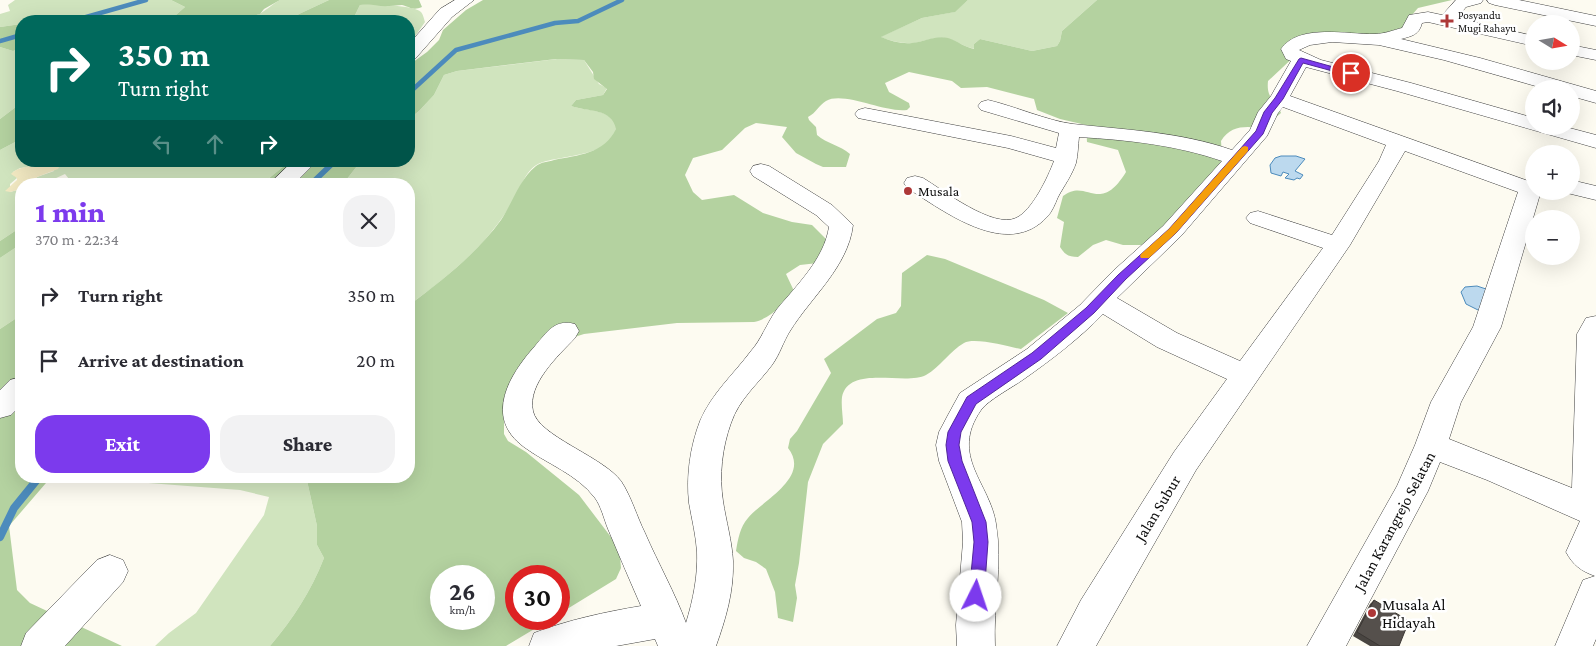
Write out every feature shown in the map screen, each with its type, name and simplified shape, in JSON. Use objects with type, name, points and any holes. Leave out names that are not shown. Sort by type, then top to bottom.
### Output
[{"type":"street","points":[[415,48],[446,13],[466,0]]},
{"type":"street","points":[[1447,20],[1460,4],[1475,0]]},
{"type":"street","points":[[1495,0],[1596,21]]},
{"type":"street","points":[[1376,40],[1408,32],[1412,29],[1415,19],[1428,16],[1525,39]]},
{"type":"street","points":[[1525,122],[1301,60],[1292,55],[1290,49],[1292,45],[1311,39],[1376,40],[1536,80]]},
{"type":"street","points":[[1580,52],[1596,55]]},
{"type":"street","points":[[976,646],[981,542],[979,522],[955,461],[952,445],[955,432],[972,401],[1037,356],[1090,311],[1172,231],[1260,132],[1268,112],[1279,99],[1301,60]]},
{"type":"street","points":[[1580,92],[1596,97]]},
{"type":"street","points":[[1279,99],[1525,187]]},
{"type":"street","points":[[988,106],[1070,130],[1173,140],[1206,148],[1236,160]]},
{"type":"street","points":[[865,114],[1011,142],[1066,158]]},
{"type":"street","points":[[915,183],[984,224],[1005,227],[1034,218],[1050,194],[1066,158],[1070,130]]},
{"type":"street","points":[[1571,135],[1596,142]]},
{"type":"street","name":"Jalan Subur","points":[[1076,646],[1094,612],[1186,461],[1245,374],[1338,245],[1390,160],[1398,142]]},
{"type":"street","points":[[287,178],[299,167]]},
{"type":"street","points":[[697,646],[707,620],[714,580],[715,560],[705,492],[709,440],[714,424],[731,393],[764,355],[778,328],[834,250],[841,232],[841,225],[824,210],[761,171]]},
{"type":"street","points":[[1580,189],[1596,193]]},
{"type":"street","points":[[1430,445],[1446,402],[1476,352],[1487,327],[1528,200]]},
{"type":"street","points":[[1258,218],[1338,245]]},
{"type":"street","points":[[1100,300],[1167,340],[1245,374]]},
{"type":"street","points":[[1596,325],[1591,334],[1590,367],[1593,515],[1584,552],[1596,561]]},
{"type":"street","points":[[564,331],[546,351],[522,384],[518,401],[518,417],[521,425],[532,436],[571,459],[598,478],[609,490],[673,633]]},
{"type":"street","points":[[0,407],[15,393]]},
{"type":"street","name":"Jalan Karangrejo Selatan","points":[[1336,643],[1411,491],[1430,445],[1499,471],[1593,515]]},
{"type":"street","points":[[40,646],[110,571]]},
{"type":"street","points":[[1574,646],[1596,592]]},
{"type":"street","points":[[548,646],[573,638],[634,624],[673,633]]},
{"type":"green space","points":[[15,0],[171,0],[185,7],[176,15],[15,15],[15,25],[0,27],[0,14],[10,11],[8,5]]},
{"type":"green space","points":[[171,0],[280,0],[256,15],[176,15],[185,7]]},
{"type":"green space","points":[[280,0],[329,0],[298,15],[257,15]]},
{"type":"green space","points":[[329,0],[419,0],[422,7],[414,9],[402,5],[360,5],[355,15],[298,15]]},
{"type":"green space","points":[[483,0],[968,0],[955,12],[922,18],[881,37],[896,42],[908,43],[944,37],[974,49],[974,44],[980,39],[1032,51],[1057,46],[1062,31],[1097,0],[1452,0],[1418,8],[1411,16],[1411,25],[1381,35],[1301,46],[1299,52],[1268,81],[1268,92],[1281,113],[1275,118],[1270,129],[1243,127],[1237,128],[1226,135],[1221,141],[1223,168],[1150,245],[1123,245],[1106,240],[1093,245],[1078,257],[1072,257],[1062,250],[1060,247],[1064,222],[1057,218],[1063,196],[1071,191],[1079,190],[1101,194],[1108,192],[1117,185],[1126,172],[1118,150],[1087,142],[1086,125],[1060,119],[1037,110],[1034,99],[987,87],[961,88],[952,81],[909,72],[885,83],[889,92],[909,103],[910,107],[907,110],[887,108],[853,100],[834,99],[826,101],[808,117],[816,127],[817,135],[850,154],[846,167],[823,167],[796,153],[782,137],[787,127],[756,123],[745,128],[722,150],[693,158],[685,175],[693,192],[702,200],[734,195],[763,213],[792,222],[812,225],[830,243],[818,263],[800,265],[786,274],[794,291],[786,301],[771,314],[754,322],[677,323],[584,334],[540,348],[508,391],[504,416],[504,434],[508,441],[526,452],[579,495],[617,545],[621,568],[616,579],[570,607],[570,565],[505,565],[505,630],[533,630],[506,646],[270,646],[301,604],[324,558],[317,545],[317,526],[308,483],[415,483],[415,300],[470,255],[492,232],[525,178],[536,166],[545,162],[590,152],[605,144],[616,129],[610,117],[598,112],[571,106],[576,100],[603,95],[607,89],[594,79],[593,72],[584,60],[556,59],[457,71],[444,75],[434,95],[415,114],[415,61],[439,40],[443,30],[466,10]]},
{"type":"green space","points":[[968,0],[1097,0],[1062,31],[1057,46],[1032,51],[980,39],[974,44],[975,49],[945,38],[911,43],[897,42],[880,37],[922,18],[954,12]]},
{"type":"green space","points":[[360,5],[411,8],[422,13],[425,22],[415,36],[415,15],[355,15]]},
{"type":"green space","points":[[15,25],[15,50],[0,47],[0,27]]},
{"type":"green space","points":[[0,47],[15,50],[15,108],[0,119]]},
{"type":"green space","points":[[557,59],[584,60],[599,84],[607,88],[603,95],[576,100],[571,106],[605,114],[614,121],[616,127],[614,137],[597,150],[547,161],[533,167],[516,196],[484,241],[448,275],[415,301],[415,178],[348,178],[356,167],[415,167],[415,114],[434,95],[444,75],[457,71]]},
{"type":"green space","points":[[15,108],[15,142],[0,150],[0,119]]},
{"type":"green space","points":[[15,142],[15,167],[30,167],[20,168],[13,172],[17,178],[10,184],[10,192],[15,191],[15,231],[0,241],[0,150]]},
{"type":"green space","points":[[52,167],[283,167],[269,178],[68,178],[65,174],[56,178],[36,178],[54,171]]},
{"type":"green space","points":[[283,167],[356,167],[348,178],[269,178]]},
{"type":"green space","points":[[15,231],[15,248],[0,258],[0,241]]},
{"type":"green space","points":[[15,248],[15,319],[0,329],[0,258]]},
{"type":"green space","points":[[927,255],[945,259],[1044,300],[1068,313],[1021,349],[969,341],[959,346],[926,375],[917,378],[866,378],[855,381],[847,387],[842,397],[843,424],[823,444],[808,482],[795,585],[797,598],[793,622],[778,618],[775,592],[766,569],[756,562],[744,558],[736,551],[741,529],[748,518],[782,487],[794,469],[794,459],[788,448],[790,439],[797,431],[831,373],[824,359],[877,319],[896,313],[901,306],[902,273]]},
{"type":"green space","points":[[15,319],[15,483],[46,483],[9,526],[17,590],[30,603],[122,646],[0,646],[0,329]]},
{"type":"green space","points":[[148,483],[308,483],[317,526],[317,545],[324,558],[313,582],[301,604],[270,646],[155,646],[196,613],[264,515],[269,497],[240,490]]},
{"type":"sand","points":[[28,167],[59,167],[36,178],[17,178],[11,174]]},
{"type":"sand","points":[[15,182],[15,191],[5,191]]},
{"type":"water","points":[[1296,156],[1305,159],[1295,171],[1303,175],[1300,179],[1285,178],[1289,174],[1283,172],[1281,176],[1271,173],[1270,165],[1275,158]]},
{"type":"water","points":[[1477,286],[1489,290],[1482,312],[1466,304],[1461,292],[1465,287]]},
{"type":"building","name":"Musala Al Hidayah","points":[[1374,600],[1409,621],[1399,646],[1380,646],[1357,632]]},
{"type":"waterway","points":[[93,15],[146,0]]},
{"type":"waterway","points":[[415,88],[456,50],[555,23],[578,21],[622,0]]},
{"type":"waterway","points":[[0,41],[15,37]]},
{"type":"waterway","points":[[317,178],[329,167]]},
{"type":"waterway","points":[[0,537],[14,508],[34,483]]},
{"type":"slow traffic","points":[[1145,256],[1172,231],[1245,149]]},
{"type":"place","name":"Posyandu Mugi Rahayu","points":[[1447,21]]},
{"type":"place","name":"Musala","points":[[908,191]]},
{"type":"place","name":"Musala Al Hidayah","points":[[1372,613]]},
{"type":"route","points":[[976,596],[981,542],[979,522],[976,509],[966,490],[955,461],[952,445],[955,432],[972,401],[1037,356],[1090,311],[1122,277],[1172,231],[1260,132],[1268,112],[1279,99],[1301,60],[1351,73]]}]
